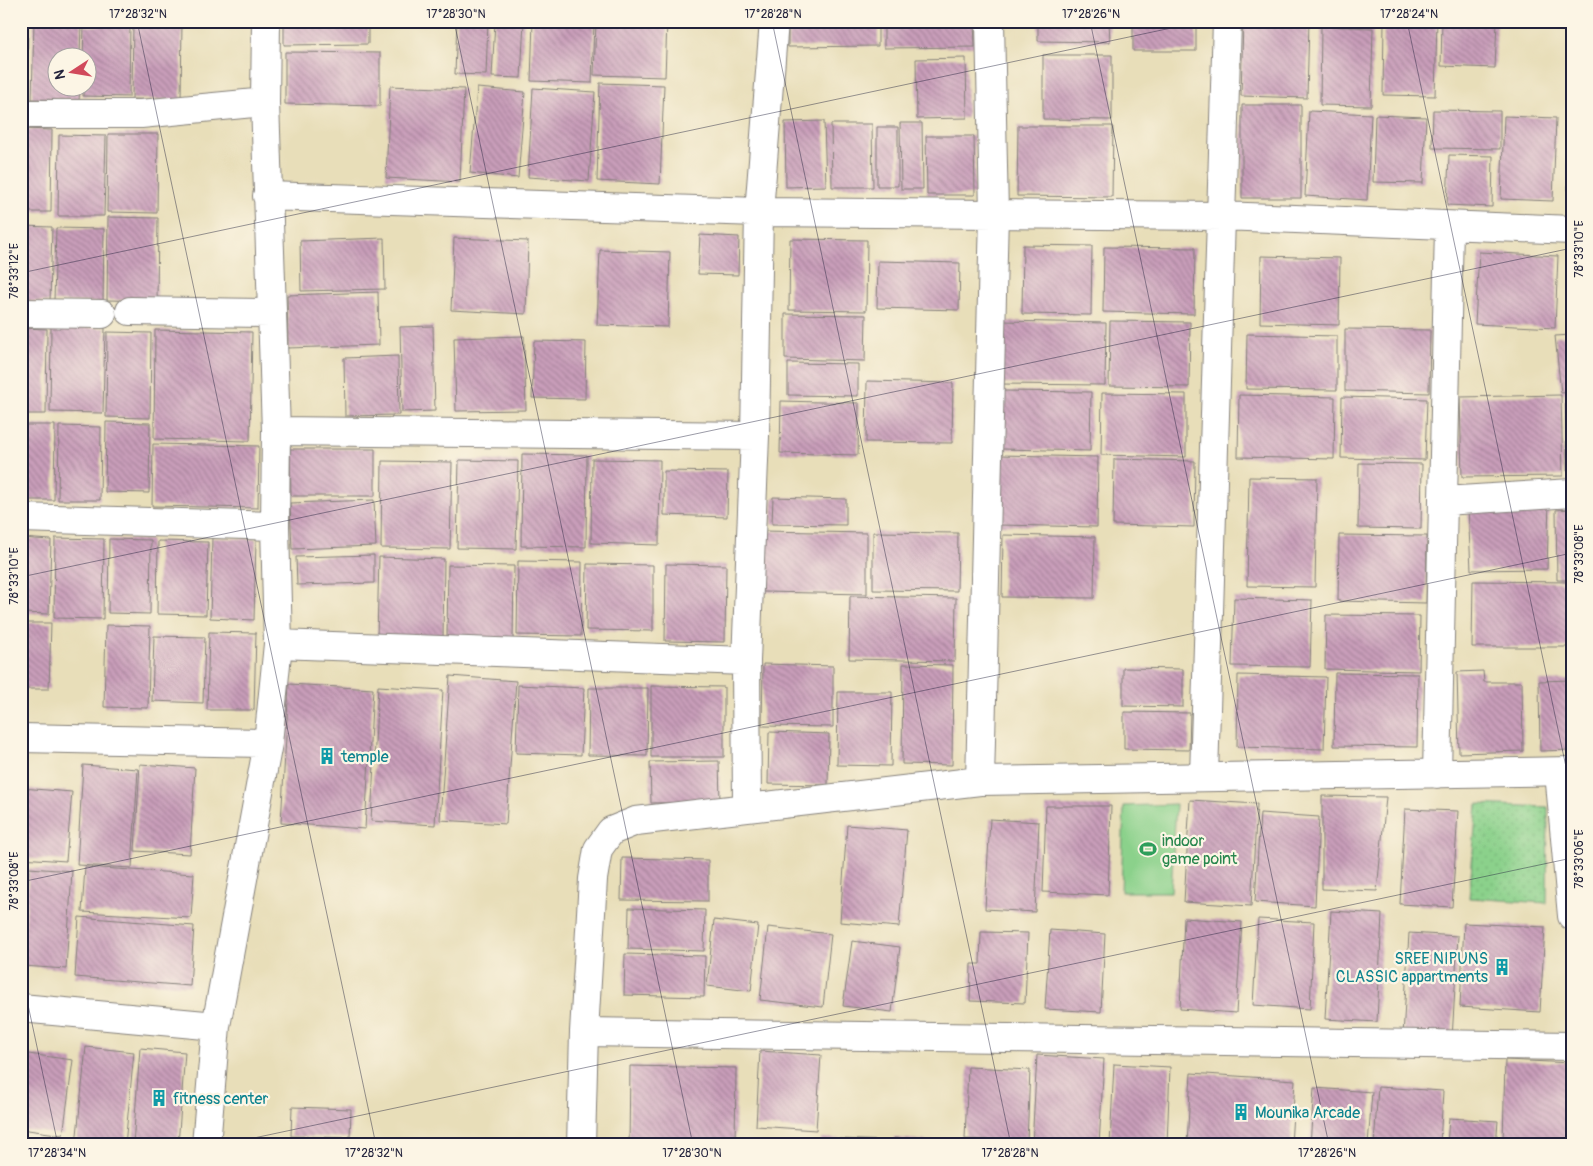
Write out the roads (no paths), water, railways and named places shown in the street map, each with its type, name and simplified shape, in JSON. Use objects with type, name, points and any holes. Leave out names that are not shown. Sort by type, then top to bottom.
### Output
[{"type":"street","points":[[206,1145],[216,1026],[268,743],[278,644],[275,526],[276,430],[270,312],[265,102],[266,21]]},
{"type":"street","points":[[747,808],[746,661],[755,436],[759,212],[774,21]]},
{"type":"street","points":[[980,781],[994,214],[990,21]]},
{"type":"street","points":[[1204,776],[1228,21]]},
{"type":"street","points":[[21,114],[141,114],[265,102]]},
{"type":"street","points":[[267,196],[759,212],[1222,216],[1449,227],[1572,230]]},
{"type":"street","points":[[1437,774],[1449,227]]},
{"type":"street","points":[[130,311],[270,312]]},
{"type":"street","points":[[21,313],[102,314]]},
{"type":"street","points":[[276,430],[755,436]]},
{"type":"street","points":[[1444,502],[1572,493]]},
{"type":"street","points":[[21,518],[275,526]]},
{"type":"street","points":[[278,644],[746,661]]},
{"type":"street","points":[[21,738],[268,743]]},
{"type":"street","points":[[581,1145],[584,1032],[593,879],[598,849],[611,831],[636,821],[980,781],[1565,771],[1572,916]]},
{"type":"street","points":[[21,1008],[216,1026]]},
{"type":"street","points":[[584,1032],[1572,1046]]},
{"type":"place","name":"temple","points":[[327,756]]},
{"type":"place","name":"indoor game point","points":[[1148,849]]},
{"type":"place","name":"SREE NIPUNS CLASSIC appartments","points":[[1502,967]]},
{"type":"place","name":"fitness center","points":[[159,1098]]},
{"type":"place","name":"Mounika Arcade","points":[[1241,1112]]}]
